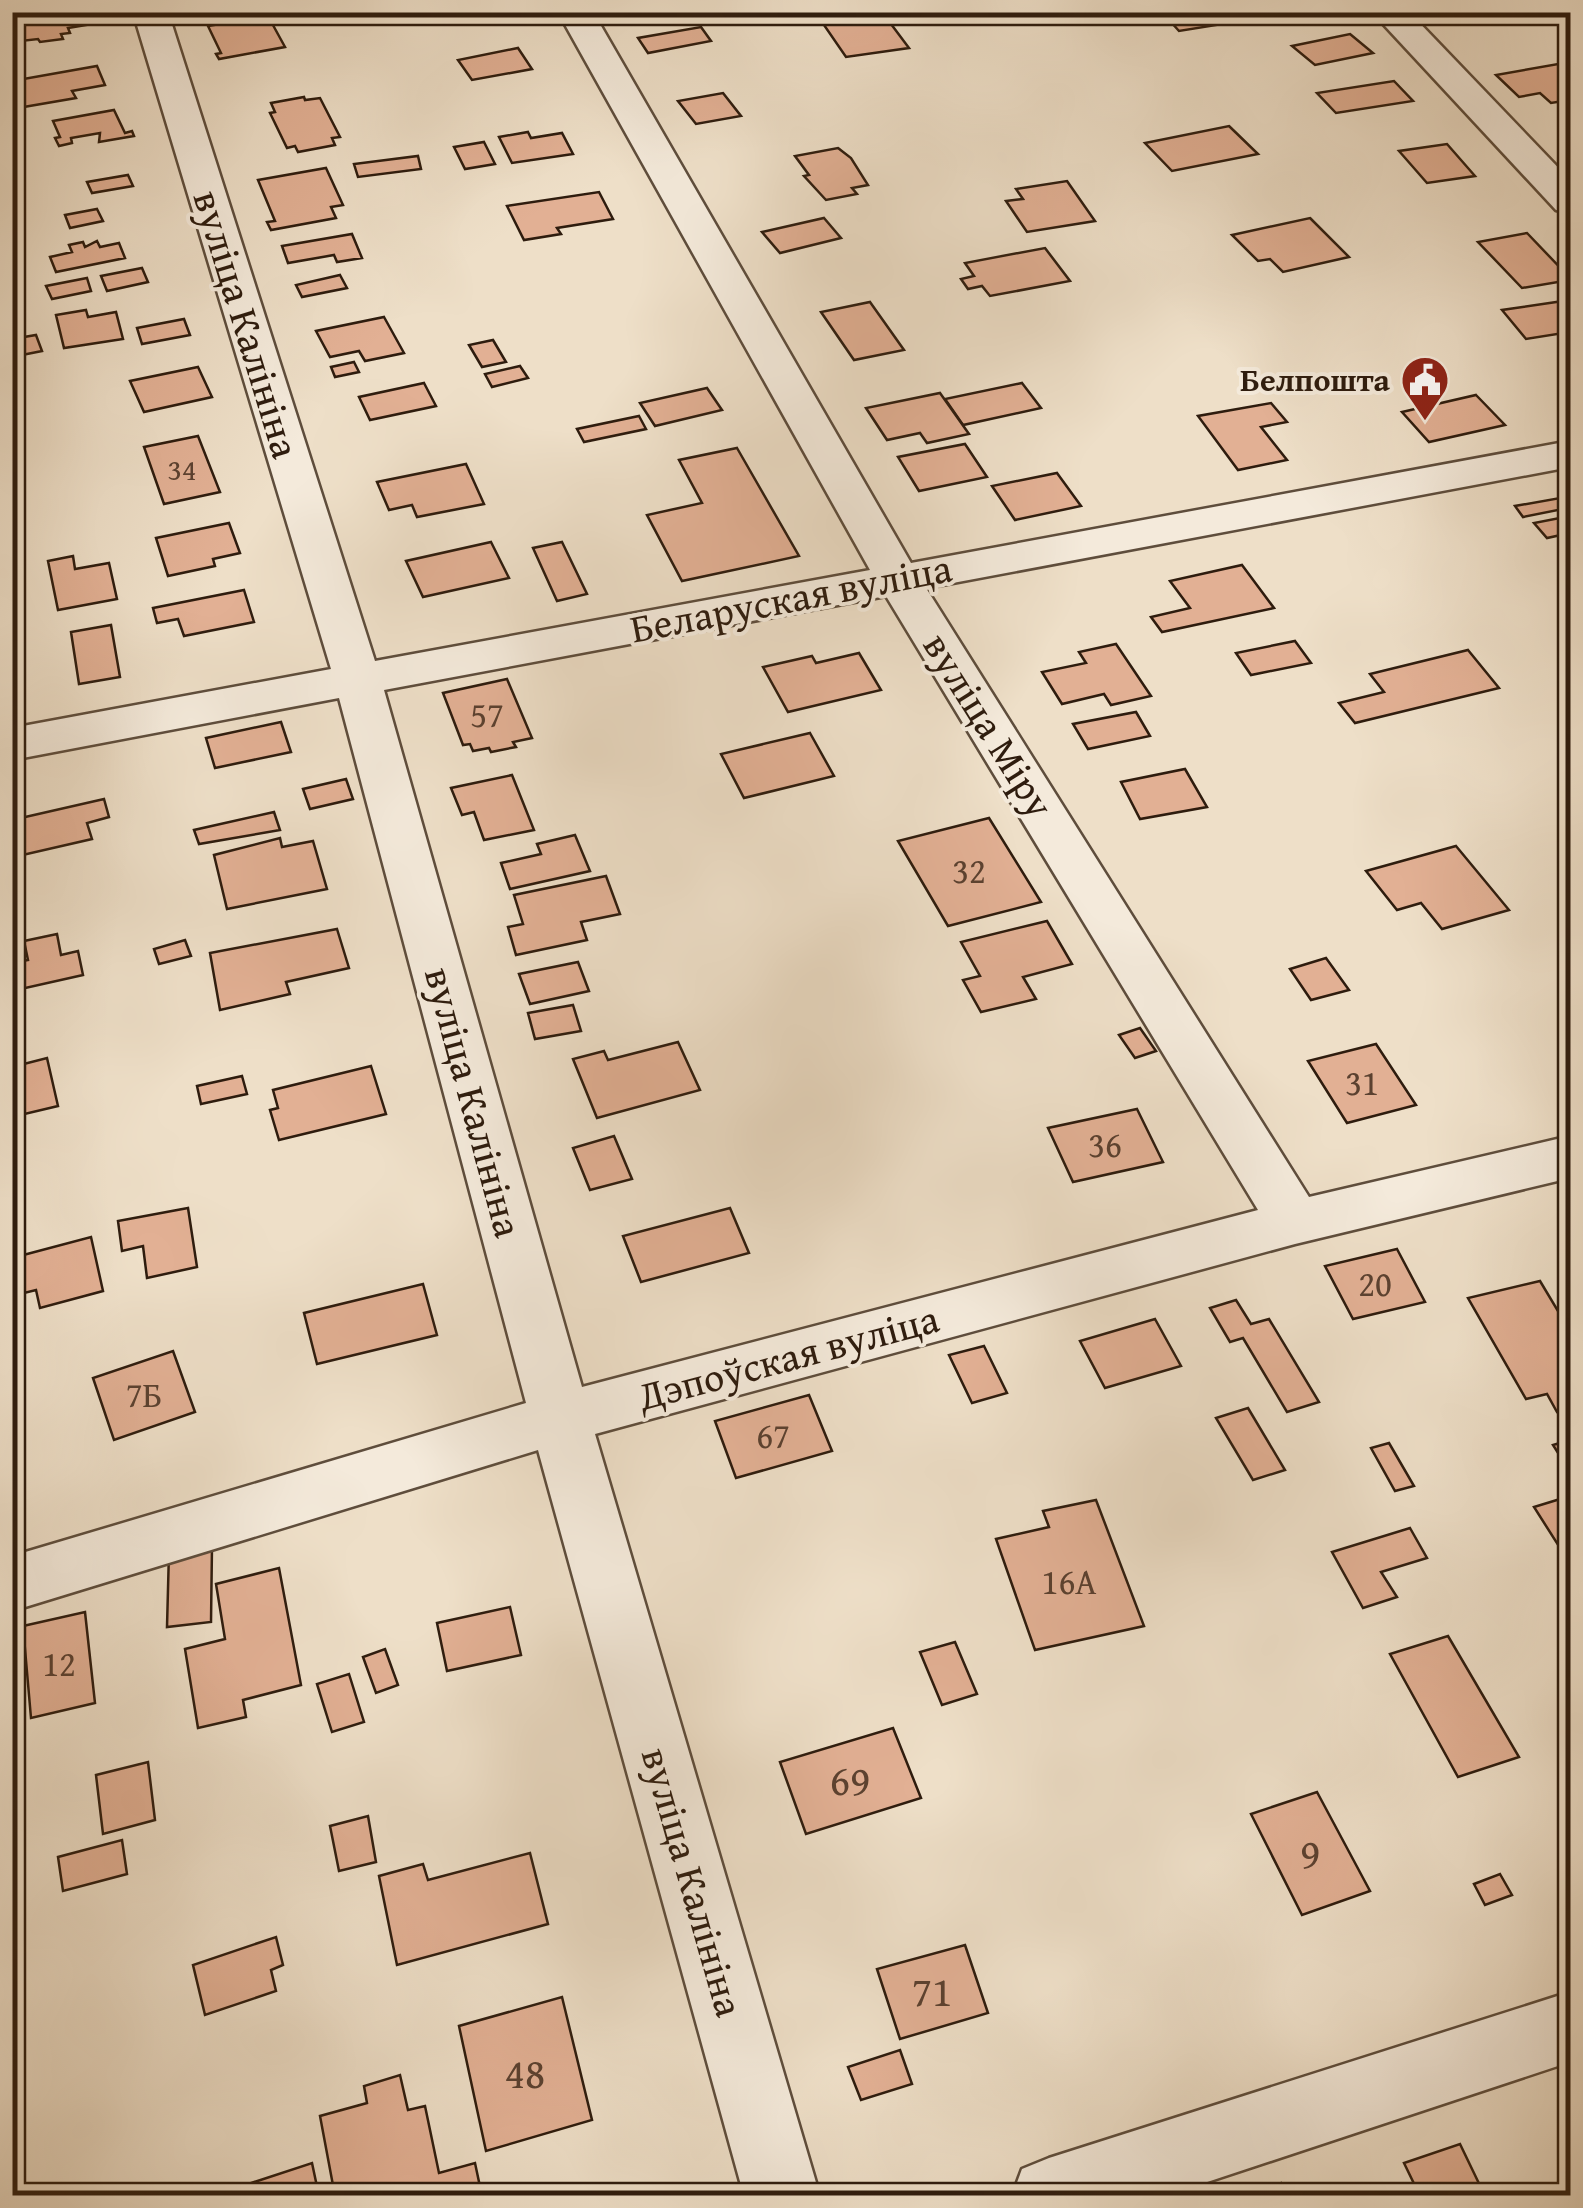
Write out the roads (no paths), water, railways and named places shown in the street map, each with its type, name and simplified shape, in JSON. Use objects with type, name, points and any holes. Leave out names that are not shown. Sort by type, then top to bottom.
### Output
[{"type":"street","name":"вуліца Калініна","points":[[150,12],[358,681],[560,1418],[782,2196]]},
{"type":"street","name":"вуліца Міру","points":[[576,12],[898,578],[1295,1222]]},
{"type":"street","points":[[1389,12],[1570,202]]},
{"type":"street","name":"Беларуская вуліца","points":[[12,744],[1570,454]]},
{"type":"street","name":"Дэпоўская вуліца","points":[[12,1584],[560,1418],[1295,1222],[1570,1157]]},
{"type":"street","points":[[1049,2196],[1570,2027]]},
{"type":"place","name":"Белпошта","points":[[1425,422]]}]
